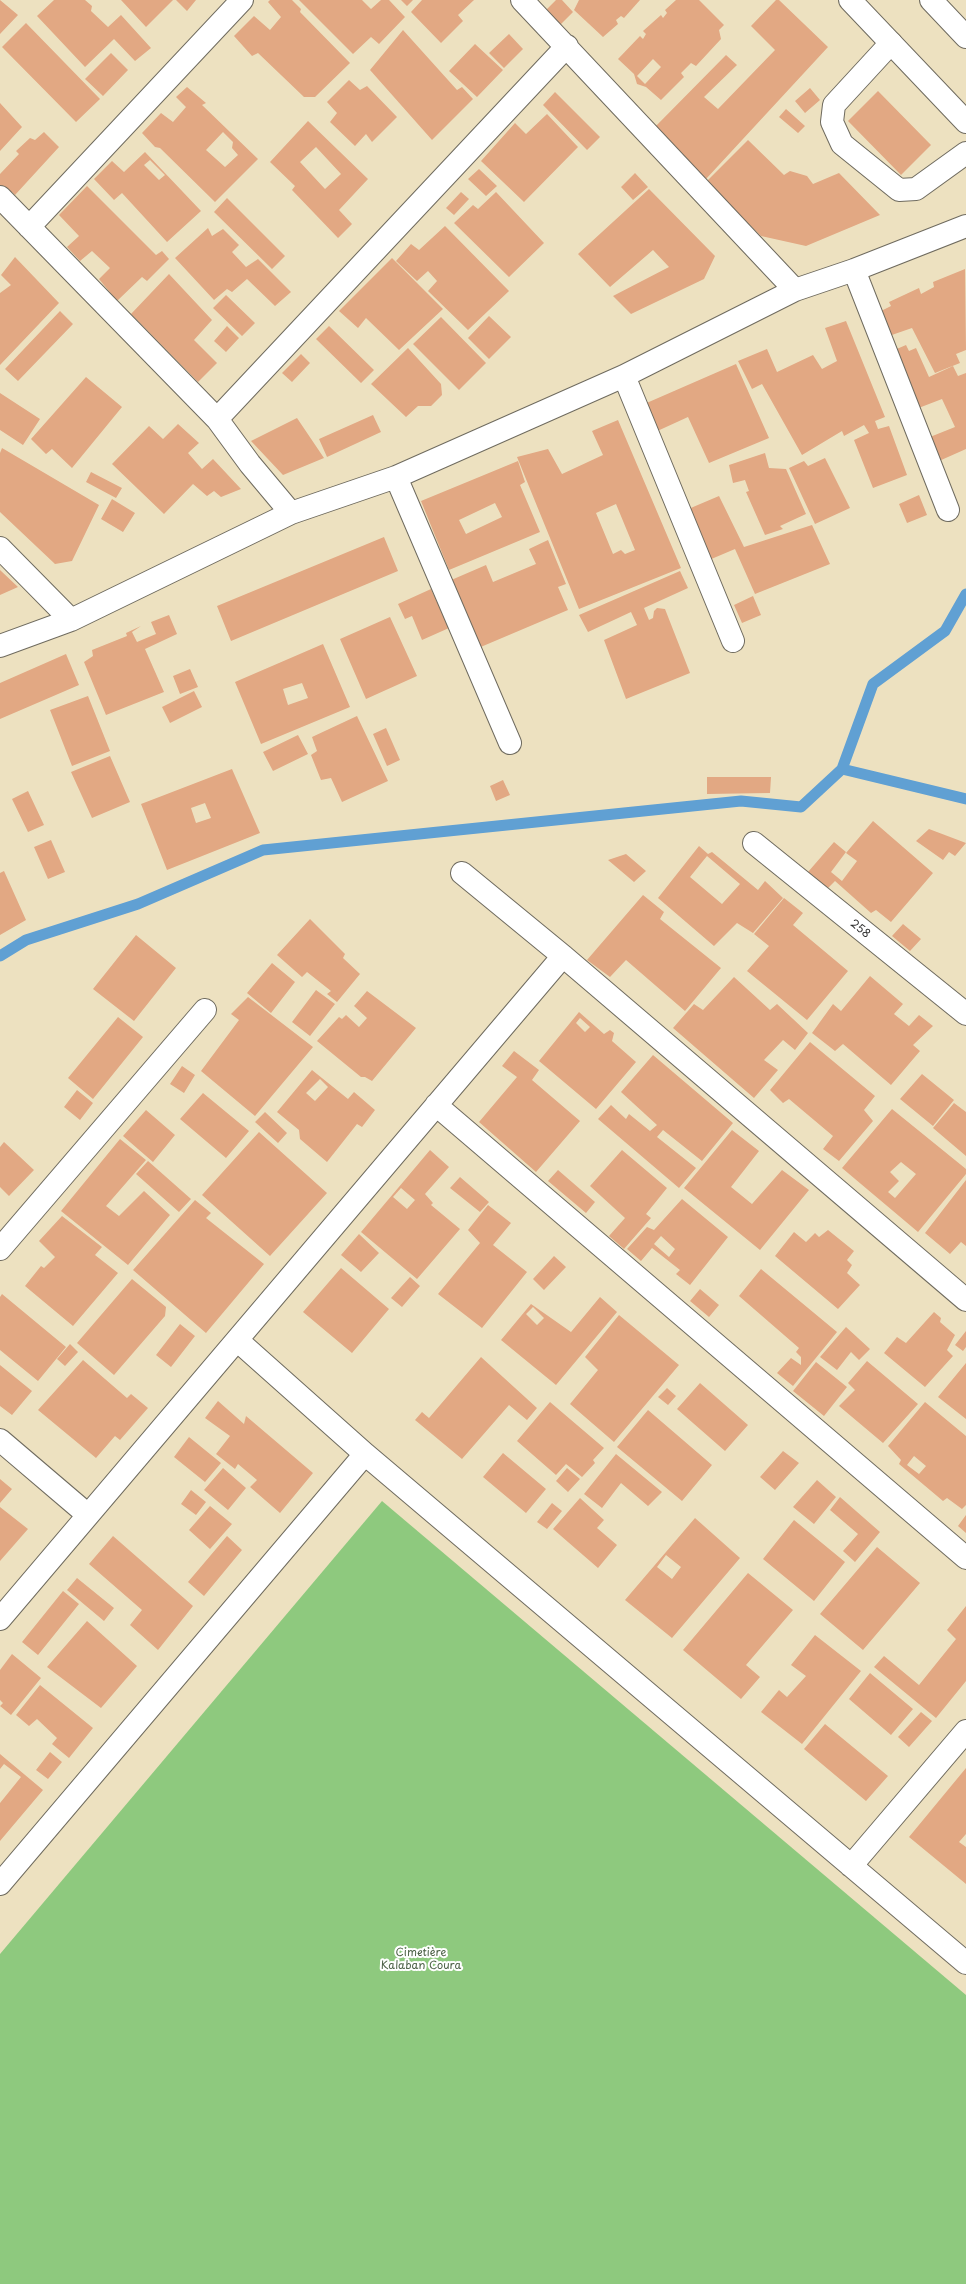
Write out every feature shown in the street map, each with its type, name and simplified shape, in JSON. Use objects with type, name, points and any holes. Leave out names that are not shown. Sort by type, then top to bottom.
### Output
[{"type":"street","points":[[29,227],[242,0]]},
{"type":"street","points":[[522,0],[567,46],[795,290]]},
{"type":"street","points":[[850,0],[966,122]]},
{"type":"street","points":[[931,0],[966,37]]},
{"type":"street","points":[[891,43],[834,105],[832,122],[842,144],[899,190],[916,189],[966,153]]},
{"type":"street","points":[[217,419],[567,46]]},
{"type":"street","points":[[0,197],[217,419],[250,464],[291,513]]},
{"type":"street","points":[[0,646],[71,620],[291,513],[396,477],[624,376],[795,290],[854,270],[966,226]]},
{"type":"street","points":[[854,270],[948,510]]},
{"type":"street","points":[[624,376],[733,641]]},
{"type":"street","points":[[396,477],[510,743]]},
{"type":"street","points":[[0,548],[71,620]]},
{"type":"street","name":"258","points":[[754,843],[966,1014]]},
{"type":"street","points":[[462,873],[563,956],[966,1300]]},
{"type":"street","points":[[0,1619],[563,956]]},
{"type":"street","points":[[0,1249],[205,1010]]},
{"type":"street","points":[[436,1105],[966,1558]]},
{"type":"street","points":[[237,1340],[365,1454],[966,1963]]},
{"type":"street","points":[[0,1440],[88,1515]]},
{"type":"street","points":[[0,1884],[365,1454]]},
{"type":"street","points":[[852,1866],[966,1731]]},
{"type":"green space","name":"Cimetière Kalaban Coura","points":[[382,1501],[966,1995],[966,2284],[0,2284],[0,1954]]},
{"type":"building","points":[[0,0],[18,15],[0,34]]},
{"type":"building","points":[[54,0],[85,0],[92,6],[91,11],[108,27],[121,15],[151,48],[135,61],[114,39],[85,67],[37,16]]},
{"type":"building","points":[[121,0],[173,0],[146,27]]},
{"type":"building","points":[[176,0],[196,0],[187,11]]},
{"type":"building","points":[[270,0],[292,0],[301,9],[300,12],[350,63],[315,97],[304,97],[258,53],[252,56],[234,36],[254,16],[270,30],[281,17],[268,2]]},
{"type":"building","points":[[299,0],[362,0],[371,9],[381,0],[389,0],[405,17],[379,44],[371,37],[353,54]]},
{"type":"building","points":[[401,0],[413,0],[407,6]]},
{"type":"building","points":[[422,0],[474,0],[458,15],[463,21],[441,43],[411,12]]},
{"type":"building","points":[[556,0],[562,0],[573,12],[559,26],[544,12]]},
{"type":"building","points":[[579,0],[640,0],[624,18],[621,16],[616,20],[618,24],[603,37],[574,10]]},
{"type":"building","points":[[676,0],[699,0],[724,25],[719,30],[721,39],[696,66],[691,63],[681,73],[684,77],[661,100],[646,87],[637,84],[634,74],[618,59],[640,36],[643,39],[646,34],[643,31],[661,15],[663,18],[667,13],[665,10]],"holes":[[[653,59],[661,67],[645,84],[637,76]]]},
{"type":"building","points":[[776,0],[779,0],[828,47],[706,179],[653,129],[726,55],[737,65],[704,97],[718,109],[775,50],[751,26]]},
{"type":"building","points":[[26,23],[100,99],[76,122],[2,47]]},
{"type":"building","points":[[403,30],[457,90],[462,87],[473,99],[432,140],[370,70]]},
{"type":"building","points":[[509,34],[523,49],[504,68],[489,53]]},
{"type":"building","points":[[475,44],[503,70],[477,97],[449,71]]},
{"type":"building","points":[[111,53],[128,70],[103,96],[85,79]]},
{"type":"building","points":[[349,80],[360,90],[367,86],[397,117],[372,142],[366,134],[355,146],[330,122],[337,113],[327,102]]},
{"type":"building","points":[[187,87],[206,103],[202,105],[258,159],[215,202],[160,148],[155,147],[142,133],[161,113],[173,122],[186,107],[176,97]],"holes":[[[223,132],[233,142],[232,148],[238,155],[225,167],[206,150]]]},
{"type":"building","points":[[810,88],[820,100],[805,113],[795,101]]},
{"type":"building","points":[[878,91],[931,145],[901,175],[848,121]]},
{"type":"building","points":[[555,92],[600,137],[587,150],[543,105]]},
{"type":"building","points":[[0,103],[22,127],[0,151]]},
{"type":"building","points":[[786,109],[805,126],[798,133],[779,117]]},
{"type":"building","points":[[547,114],[578,147],[524,202],[481,161],[515,123],[526,134]]},
{"type":"building","points":[[308,121],[368,179],[339,210],[352,224],[338,238],[292,190],[295,186],[270,162]],"holes":[[[316,147],[341,174],[325,189],[300,162]]]},
{"type":"building","points":[[44,132],[59,147],[15,195],[12,192],[9,195],[0,188],[0,174],[19,154],[16,151],[30,138],[35,140]]},
{"type":"building","points":[[748,140],[784,175],[790,171],[807,176],[813,184],[839,173],[880,215],[806,246],[761,236],[706,182]]},
{"type":"building","points":[[145,152],[201,211],[167,242],[122,193],[114,200],[94,179],[112,161],[124,172]],"holes":[[[150,160],[165,175],[159,180],[144,165]]]},
{"type":"building","points":[[479,169],[497,186],[486,196],[468,179]]},
{"type":"building","points":[[635,173],[648,187],[633,200],[621,187]]},
{"type":"building","points":[[87,186],[156,255],[162,251],[169,259],[147,281],[142,277],[117,301],[99,279],[110,268],[92,251],[80,261],[67,247],[79,236],[59,215]]},
{"type":"building","points":[[649,189],[715,256],[704,279],[631,314],[613,296],[669,267],[653,250],[610,287],[578,254]]},
{"type":"building","points":[[461,192],[469,199],[454,215],[446,208]]},
{"type":"building","points":[[496,192],[544,243],[509,277],[454,223],[473,205],[478,209]]},
{"type":"building","points":[[227,198],[285,256],[272,269],[214,212]]},
{"type":"building","points":[[445,226],[509,291],[468,330],[428,291],[437,281],[428,271],[417,281],[396,261],[411,244],[419,250]]},
{"type":"building","points":[[208,228],[212,236],[223,229],[239,245],[232,252],[246,267],[258,259],[291,292],[275,306],[247,279],[232,292],[227,289],[214,300],[175,258]]},
{"type":"building","points":[[15,257],[59,303],[0,365],[0,293],[11,285],[1,275]]},
{"type":"building","points":[[392,258],[443,309],[399,350],[366,318],[358,328],[339,311]]},
{"type":"building","points":[[965,269],[966,350],[956,354],[960,363],[935,373],[912,328],[886,337],[877,313],[891,306],[889,302],[919,288],[921,294],[934,287],[933,282]]},
{"type":"building","points":[[169,274],[212,320],[194,340],[217,363],[198,382],[131,314]]},
{"type":"building","points":[[226,295],[255,323],[242,336],[213,308]]},
{"type":"building","points":[[60,311],[73,324],[18,381],[5,369]]},
{"type":"building","points":[[489,316],[511,337],[489,359],[468,338]]},
{"type":"building","points":[[441,317],[486,363],[459,390],[413,344]]},
{"type":"building","points":[[846,321],[885,417],[875,421],[878,429],[889,426],[907,475],[873,488],[854,440],[869,433],[864,425],[844,436],[842,431],[802,455],[762,384],[752,389],[738,361],[767,349],[777,372],[813,355],[822,369],[837,361],[825,328]]},
{"type":"building","points":[[227,326],[239,338],[226,352],[214,341]]},
{"type":"building","points":[[329,326],[374,370],[361,383],[316,339]]},
{"type":"building","points":[[906,345],[909,351],[916,348],[929,377],[953,366],[958,376],[966,373],[966,449],[939,461],[930,437],[955,427],[942,399],[916,409],[892,351]]},
{"type":"building","points":[[408,348],[441,384],[442,395],[431,406],[418,406],[406,417],[371,384]]},
{"type":"building","points":[[301,354],[310,363],[292,382],[282,373]]},
{"type":"building","points":[[736,364],[769,438],[709,463],[688,417],[653,433],[642,405]]},
{"type":"building","points":[[86,377],[122,407],[72,468],[52,449],[46,454],[31,439]]},
{"type":"building","points":[[0,393],[40,419],[23,445],[0,430]]},
{"type":"building","points":[[373,415],[381,432],[327,457],[319,439]]},
{"type":"building","points":[[297,418],[324,458],[283,475],[251,441]]},
{"type":"building","points":[[618,420],[681,568],[579,609],[517,457],[548,449],[562,474],[603,455],[592,431]],"holes":[[[616,504],[635,550],[625,554],[621,550],[613,554],[596,513]]]},
{"type":"building","points":[[178,424],[199,443],[188,453],[202,469],[213,459],[241,489],[221,497],[214,491],[207,496],[193,484],[164,514],[112,464],[149,426],[163,439]]},
{"type":"building","points":[[2,448],[99,505],[72,561],[55,564],[0,512],[0,453]]},
{"type":"building","points":[[765,453],[769,468],[786,469],[806,514],[780,526],[783,529],[765,535],[746,492],[749,491],[745,480],[733,483],[729,465]]},
{"type":"building","points":[[825,458],[850,508],[815,524],[789,468],[804,461],[808,466]]},
{"type":"building","points":[[518,461],[525,482],[520,485],[540,532],[449,570],[421,501]],"holes":[[[495,503],[502,517],[466,534],[459,520]]]},
{"type":"building","points":[[91,472],[122,488],[116,498],[86,482]]},
{"type":"building","points":[[919,495],[927,515],[907,523],[899,504]]},
{"type":"building","points":[[719,496],[744,547],[812,525],[830,564],[755,594],[735,549],[709,560],[686,510]]},
{"type":"building","points":[[112,499],[135,513],[123,532],[101,519]]},
{"type":"building","points":[[384,537],[398,571],[231,641],[217,606]]},
{"type":"building","points":[[548,540],[566,584],[558,587],[568,610],[476,649],[449,581],[486,565],[493,582],[536,564],[529,549]]},
{"type":"building","points":[[0,570],[18,587],[0,595]]},
{"type":"building","points":[[680,571],[688,588],[644,608],[649,620],[653,618],[654,611],[657,608],[665,609],[690,673],[626,699],[604,640],[637,625],[631,612],[588,632],[579,615]]},
{"type":"building","points":[[431,589],[449,628],[422,640],[412,616],[405,619],[398,604]]},
{"type":"building","points":[[753,596],[761,615],[742,623],[734,605]]},
{"type":"building","points":[[169,615],[177,634],[145,649],[164,692],[106,715],[84,662],[93,656],[92,650],[127,636],[126,633],[141,626],[132,632],[137,642],[156,634],[151,622]]},
{"type":"building","points":[[390,617],[417,676],[366,699],[340,639]]},
{"type":"building","points":[[323,644],[350,707],[261,744],[235,682]],"holes":[[[302,683],[308,698],[288,705],[283,689]]]},
{"type":"building","points":[[66,654],[79,685],[0,719],[0,683]]},
{"type":"building","points":[[190,669],[198,687],[180,694],[173,676]]},
{"type":"building","points":[[194,691],[202,707],[170,723],[162,707]]},
{"type":"building","points":[[88,696],[110,751],[72,766],[50,710]]},
{"type":"building","points":[[357,716],[388,781],[342,802],[331,778],[321,780],[311,755],[317,751],[312,737]]},
{"type":"building","points":[[386,728],[400,760],[387,766],[373,734]]},
{"type":"building","points":[[298,735],[308,754],[273,771],[263,752]]},
{"type":"building","points":[[110,756],[130,802],[92,818],[71,772]]},
{"type":"building","points":[[232,769],[260,833],[167,870],[141,804]],"holes":[[[205,803],[211,818],[196,823],[191,808]]]},
{"type":"building","points":[[707,777],[771,777],[770,793],[707,794]]},
{"type":"building","points":[[503,780],[510,795],[496,801],[490,786]]},
{"type":"building","points":[[28,791],[44,825],[28,832],[12,799]]},
{"type":"building","points":[[873,821],[933,873],[891,922],[876,910],[871,913],[835,881],[825,891],[808,872],[834,842],[846,852],[831,872],[842,881],[857,861],[846,853]]},
{"type":"building","points":[[929,829],[966,843],[955,856],[949,852],[943,860],[916,841]]},
{"type":"building","points":[[51,840],[65,872],[48,879],[34,847]]},
{"type":"building","points":[[699,846],[708,854],[712,852],[758,890],[765,881],[783,898],[753,933],[737,923],[714,946],[658,898]],"holes":[[[707,856],[740,884],[722,904],[690,877]]]},
{"type":"building","points":[[626,854],[646,871],[634,882],[608,860]]},
{"type":"building","points":[[4,871],[26,920],[0,935],[0,873]]},
{"type":"building","points":[[643,895],[664,912],[660,919],[721,968],[685,1011],[626,960],[610,977],[587,960]]},
{"type":"building","points":[[784,898],[803,913],[793,925],[848,971],[807,1020],[747,971],[769,946],[754,934]]},
{"type":"building","points":[[310,919],[345,954],[343,958],[360,974],[337,1002],[327,994],[331,991],[307,972],[302,977],[277,955]]},
{"type":"building","points":[[903,924],[921,939],[910,951],[892,936]]},
{"type":"building","points":[[136,935],[176,968],[134,1021],[93,989]]},
{"type":"building","points":[[272,963],[295,982],[271,1013],[247,993]]},
{"type":"building","points":[[870,976],[903,1004],[894,1014],[909,1026],[919,1015],[933,1026],[913,1045],[920,1051],[891,1085],[843,1044],[835,1051],[812,1033],[833,1004],[841,1011]]},
{"type":"building","points":[[734,977],[770,1010],[777,1004],[808,1033],[795,1050],[783,1040],[764,1060],[778,1070],[754,1098],[673,1028],[694,1004],[703,1010]]},
{"type":"building","points":[[316,990],[335,1004],[310,1036],[292,1022]]},
{"type":"building","points":[[367,991],[416,1028],[372,1081],[365,1077],[361,1077],[317,1041],[339,1017],[342,1019],[346,1015],[359,1027],[367,1018],[354,1006]]},
{"type":"building","points":[[248,997],[313,1047],[255,1116],[201,1071],[239,1020],[231,1014]]},
{"type":"building","points":[[579,1012],[604,1034],[610,1030],[614,1033],[612,1041],[636,1062],[596,1109],[539,1061]],"holes":[[[580,1018],[590,1027],[585,1032],[576,1023]]]},
{"type":"building","points":[[118,1017],[143,1037],[93,1099],[68,1078]]},
{"type":"building","points":[[810,1042],[875,1096],[864,1110],[873,1121],[839,1161],[823,1149],[833,1136],[789,1099],[783,1103],[770,1090]]},
{"type":"building","points":[[514,1051],[539,1070],[532,1080],[580,1121],[536,1172],[479,1122],[517,1077],[502,1066]]},
{"type":"building","points":[[653,1055],[733,1123],[702,1161],[663,1130],[657,1137],[696,1168],[679,1188],[598,1119],[611,1105],[626,1119],[629,1114],[650,1131],[657,1125],[621,1092]]},
{"type":"building","points":[[182,1066],[195,1075],[184,1093],[170,1084]]},
{"type":"building","points":[[312,1070],[348,1099],[354,1092],[375,1110],[362,1127],[357,1124],[327,1162],[300,1139],[299,1130],[277,1112]],"holes":[[[320,1079],[328,1087],[315,1101],[306,1093]]]},
{"type":"building","points":[[922,1074],[954,1100],[933,1126],[900,1099]]},
{"type":"building","points":[[77,1090],[93,1103],[80,1120],[64,1107]]},
{"type":"building","points":[[203,1093],[249,1131],[226,1158],[180,1119]]},
{"type":"building","points":[[954,1103],[966,1112],[966,1156],[933,1128]]},
{"type":"building","points":[[892,1109],[966,1169],[966,1174],[918,1232],[842,1168]],"holes":[[[901,1162],[916,1174],[895,1198],[888,1192],[899,1181],[890,1172]]]},
{"type":"building","points":[[146,1110],[175,1135],[153,1162],[123,1136]]},
{"type":"building","points":[[265,1112],[287,1133],[278,1143],[255,1122]]},
{"type":"building","points":[[732,1130],[759,1151],[731,1187],[752,1204],[782,1170],[809,1190],[760,1250],[684,1188]]},
{"type":"building","points":[[259,1132],[327,1193],[270,1256],[202,1195]]},
{"type":"building","points":[[120,1139],[146,1160],[106,1206],[119,1216],[144,1191],[170,1215],[128,1265],[61,1211]]},
{"type":"building","points":[[4,1142],[34,1170],[9,1196],[0,1187],[0,1147]]},
{"type":"building","points":[[430,1150],[449,1167],[425,1194],[433,1203],[431,1205],[460,1229],[417,1279],[361,1232]],"holes":[[[401,1188],[415,1200],[407,1209],[393,1197]]]},
{"type":"building","points":[[622,1150],[667,1188],[646,1214],[651,1218],[624,1249],[609,1236],[625,1218],[590,1186]]},
{"type":"building","points":[[148,1161],[191,1199],[179,1212],[136,1174]]},
{"type":"building","points":[[558,1170],[595,1202],[586,1213],[548,1181]]},
{"type":"building","points":[[460,1177],[489,1202],[480,1212],[450,1188]]},
{"type":"building","points":[[966,1180],[966,1246],[961,1242],[950,1254],[925,1233]]},
{"type":"building","points":[[682,1199],[728,1237],[690,1285],[676,1274],[680,1270],[652,1248],[641,1261],[627,1249],[647,1227],[654,1230]],"holes":[[[661,1236],[675,1249],[669,1257],[654,1244]]]},
{"type":"building","points":[[195,1200],[211,1213],[206,1218],[264,1264],[206,1333],[133,1270]]},
{"type":"building","points":[[488,1205],[511,1223],[493,1245],[527,1272],[482,1328],[438,1294],[480,1243],[468,1230]]},
{"type":"building","points":[[62,1216],[102,1247],[95,1255],[118,1273],[73,1326],[25,1286],[41,1266],[44,1268],[55,1257],[39,1241]]},
{"type":"building","points":[[828,1230],[854,1251],[847,1260],[852,1265],[847,1273],[860,1285],[838,1309],[775,1256],[794,1232],[806,1242],[815,1233],[819,1237]]},
{"type":"building","points":[[359,1234],[379,1253],[361,1272],[341,1255]]},
{"type":"building","points":[[554,1256],[566,1267],[544,1290],[533,1279]]},
{"type":"building","points":[[341,1268],[389,1309],[352,1353],[303,1312]]},
{"type":"building","points":[[761,1269],[837,1332],[793,1386],[777,1373],[791,1358],[801,1365],[801,1357],[796,1352],[799,1348],[739,1296]]},
{"type":"building","points":[[410,1277],[420,1286],[402,1307],[391,1298]]},
{"type":"building","points":[[132,1279],[166,1307],[165,1316],[114,1375],[77,1343]]},
{"type":"building","points":[[700,1289],[719,1305],[709,1317],[690,1301]]},
{"type":"building","points":[[2,1294],[66,1347],[38,1381],[0,1350],[0,1297]]},
{"type":"building","points":[[600,1297],[617,1312],[556,1385],[501,1340],[531,1304],[571,1332]],"holes":[[[533,1307],[544,1318],[537,1325],[526,1314]]]},
{"type":"building","points":[[934,1312],[941,1318],[940,1322],[955,1335],[947,1350],[953,1356],[925,1387],[884,1353],[897,1337],[906,1343]]},
{"type":"building","points":[[619,1315],[679,1365],[614,1442],[570,1404],[598,1370],[585,1357]]},
{"type":"building","points":[[180,1324],[195,1336],[171,1367],[156,1355]]},
{"type":"building","points":[[846,1327],[870,1349],[859,1360],[851,1352],[837,1370],[820,1357]]},
{"type":"building","points":[[966,1331],[966,1347],[963,1351],[955,1345]]},
{"type":"building","points":[[70,1344],[78,1352],[65,1366],[57,1359]]},
{"type":"building","points":[[481,1357],[537,1408],[527,1420],[509,1405],[462,1459],[415,1420],[422,1412],[429,1418]]},
{"type":"building","points":[[83,1360],[127,1398],[131,1394],[148,1408],[120,1440],[115,1436],[96,1458],[38,1410]]},
{"type":"building","points":[[867,1361],[918,1404],[883,1443],[839,1406],[855,1390],[848,1383]]},
{"type":"building","points":[[816,1362],[847,1387],[824,1416],[793,1391]]},
{"type":"building","points":[[966,1363],[966,1419],[938,1397]]},
{"type":"building","points":[[0,1365],[32,1391],[12,1415],[0,1406]]},
{"type":"building","points":[[700,1383],[748,1425],[725,1451],[677,1409]]},
{"type":"building","points":[[667,1388],[676,1396],[668,1405],[658,1397]]},
{"type":"building","points":[[218,1401],[244,1424],[246,1416],[313,1473],[280,1513],[250,1487],[257,1480],[238,1464],[235,1469],[216,1454],[230,1436],[205,1418]]},
{"type":"building","points":[[550,1402],[604,1448],[593,1460],[595,1463],[582,1477],[566,1464],[556,1475],[517,1441]]},
{"type":"building","points":[[925,1402],[966,1436],[966,1505],[962,1509],[947,1498],[943,1501],[899,1464],[901,1460],[888,1446]],"holes":[[[914,1456],[926,1466],[919,1474],[907,1465]]]},
{"type":"building","points":[[648,1410],[712,1465],[682,1501],[617,1447]]},
{"type":"building","points":[[189,1437],[221,1463],[205,1482],[174,1457]]},
{"type":"building","points":[[783,1451],[799,1463],[775,1490],[760,1477]]},
{"type":"building","points":[[503,1453],[546,1489],[526,1513],[483,1477]]},
{"type":"building","points":[[616,1454],[662,1492],[648,1506],[621,1483],[602,1508],[584,1494]]},
{"type":"building","points":[[223,1468],[246,1488],[228,1510],[204,1490]]},
{"type":"building","points":[[567,1468],[580,1479],[568,1492],[556,1481]]},
{"type":"building","points":[[0,1479],[12,1489],[0,1503]]},
{"type":"building","points":[[817,1480],[836,1497],[814,1524],[793,1507]]},
{"type":"building","points":[[191,1490],[206,1502],[196,1515],[181,1504]]},
{"type":"building","points":[[840,1497],[880,1532],[855,1562],[843,1551],[858,1534],[830,1510]]},
{"type":"building","points":[[580,1498],[604,1520],[597,1528],[617,1545],[598,1568],[553,1529]]},
{"type":"building","points":[[552,1503],[562,1511],[547,1529],[537,1522]]},
{"type":"building","points":[[210,1506],[232,1524],[210,1549],[189,1530]]},
{"type":"building","points":[[0,1507],[28,1529],[0,1561]]},
{"type":"building","points":[[966,1515],[966,1533],[958,1526]]},
{"type":"building","points":[[695,1518],[740,1558],[672,1638],[625,1600]],"holes":[[[666,1555],[681,1567],[672,1579],[657,1567]]]},
{"type":"building","points":[[794,1520],[845,1562],[814,1601],[763,1559]]},
{"type":"building","points":[[113,1536],[193,1606],[158,1650],[130,1625],[142,1610],[89,1564]]},
{"type":"building","points":[[227,1536],[242,1550],[204,1596],[188,1582]]},
{"type":"building","points":[[877,1547],[920,1583],[863,1650],[820,1614]]},
{"type":"building","points":[[748,1573],[793,1610],[746,1665],[760,1677],[741,1699],[683,1650]]},
{"type":"building","points":[[77,1578],[114,1608],[104,1621],[67,1590]]},
{"type":"building","points":[[63,1591],[79,1604],[38,1655],[22,1642]]},
{"type":"building","points":[[966,1606],[966,1681],[936,1718],[874,1667],[884,1656],[919,1685],[956,1639],[947,1630]]},
{"type":"building","points":[[87,1621],[137,1666],[101,1708],[47,1667]]},
{"type":"building","points":[[815,1635],[861,1671],[802,1744],[761,1712],[779,1690],[787,1697],[806,1676],[791,1665]]},
{"type":"building","points":[[12,1654],[41,1678],[11,1715],[0,1706],[3,1703],[0,1700],[0,1670]]},
{"type":"building","points":[[870,1673],[913,1709],[891,1735],[849,1699]]},
{"type":"building","points":[[40,1685],[93,1728],[69,1758],[52,1744],[57,1738],[37,1719],[29,1726],[16,1715]]},
{"type":"building","points":[[921,1712],[932,1721],[909,1747],[898,1737]]},
{"type":"building","points":[[825,1724],[888,1776],[866,1801],[804,1749]]},
{"type":"building","points":[[50,1752],[62,1762],[48,1779],[36,1770]]},
{"type":"building","points":[[0,1754],[43,1790],[0,1841],[0,1803],[21,1777],[4,1764],[0,1769]]},
{"type":"building","points":[[966,1768],[966,1834],[959,1842],[966,1847],[966,1884],[909,1837]]},
{"type":"waterway","points":[[0,956],[26,940],[138,904],[263,850],[741,801],[801,807],[842,769],[873,684],[945,631],[966,594]]},
{"type":"waterway","points":[[842,769],[966,799]]}]
